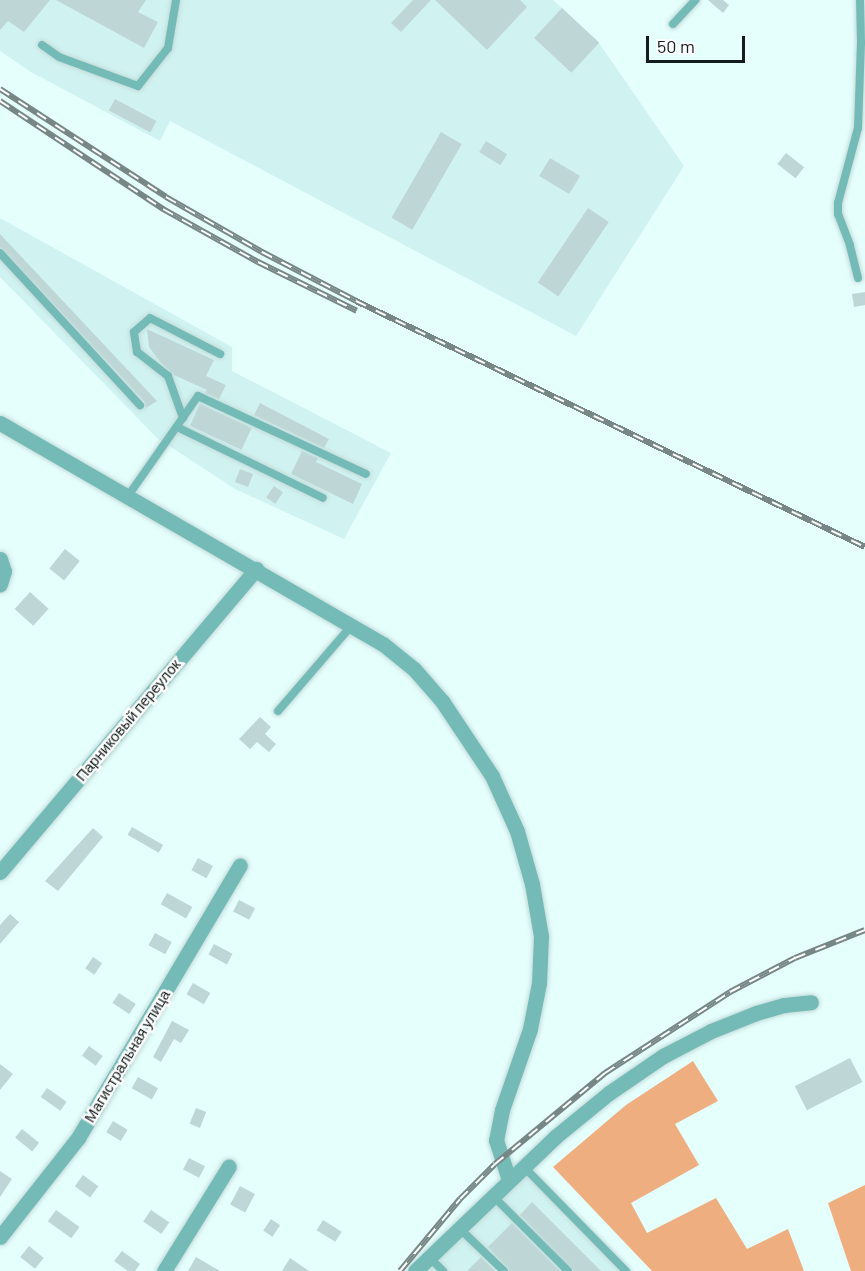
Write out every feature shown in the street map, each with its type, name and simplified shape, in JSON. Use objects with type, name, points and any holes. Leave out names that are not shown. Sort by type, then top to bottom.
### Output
[{"type":"street","points":[[0,423],[383,644],[414,669],[442,701],[492,776],[517,831],[532,884],[541,936],[539,983],[530,1029],[502,1110],[496,1140],[509,1180]]},
{"type":"street","points":[[0,559],[4,571],[0,584]]},
{"type":"street","name":"Парниковый переулок","points":[[0,872],[256,569]]},
{"type":"street","name":"Магистральная улица","points":[[0,1237],[78,1138],[240,865]]},
{"type":"street","points":[[415,1271],[509,1180],[609,1093],[663,1056],[711,1031],[756,1013],[784,1005],[812,1002]]},
{"type":"street","points":[[164,1271],[229,1166]]},
{"type":"lane","points":[[42,45],[59,57],[138,86],[168,48],[176,0]]},
{"type":"lane","points":[[673,24],[695,0]]},
{"type":"lane","points":[[858,278],[850,245],[838,214],[838,203],[858,128],[860,0]]},
{"type":"lane","points":[[0,254],[140,405]]},
{"type":"lane","points":[[183,418],[168,376],[137,352],[134,332],[150,318],[220,354]]},
{"type":"lane","points":[[128,496],[198,396],[366,474]]},
{"type":"lane","points":[[177,427],[323,498]]},
{"type":"lane","points":[[278,711],[352,625]]},
{"type":"lane","points":[[524,1167],[626,1271]]},
{"type":"lane","points":[[493,1196],[568,1271]]},
{"type":"lane","points":[[459,1228],[504,1271]]},
{"type":"lane","points":[[429,1257],[443,1271]]},
{"type":"shaded area","points":[[0,0],[553,0],[599,43],[684,166],[576,336],[170,121],[160,141],[31,72],[0,51]]},
{"type":"shaded area","points":[[0,218],[232,347],[232,371],[391,453],[344,539],[235,489],[157,438],[0,277]]},
{"type":"shaded area","points":[[693,1061],[718,1101],[675,1124],[699,1165],[631,1203],[647,1233],[716,1198],[747,1249],[788,1229],[804,1271],[652,1271],[553,1167],[626,1105]]},
{"type":"shaded area","points":[[526,1175],[623,1271],[426,1271],[434,1260]]},
{"type":"shaded area","points":[[865,1185],[865,1271],[851,1271],[828,1203]]},
{"type":"building","points":[[0,0],[50,0],[24,32],[8,21],[0,30]]},
{"type":"building","points":[[56,0],[146,0],[138,12],[158,22],[144,48]]},
{"type":"building","points":[[413,0],[431,0],[401,32],[391,23]]},
{"type":"building","points":[[435,0],[520,0],[527,7],[487,50]]},
{"type":"building","points":[[708,0],[723,0],[729,5],[723,13]]},
{"type":"building","points":[[562,8],[599,43],[571,73],[534,38]]},
{"type":"building","points":[[115,99],[156,121],[150,133],[109,110]]},
{"type":"building","points":[[441,132],[462,144],[412,230],[392,218]]},
{"type":"building","points":[[486,141],[507,154],[500,165],[479,152]]},
{"type":"building","points":[[786,153],[804,167],[796,178],[777,164]]},
{"type":"building","points":[[550,158],[580,176],[569,194],[539,176]]},
{"type":"building","points":[[588,208],[609,222],[558,297],[538,283]]},
{"type":"building","points":[[0,234],[157,401],[146,408],[144,401],[0,247]]},
{"type":"building","points":[[865,292],[865,305],[854,307],[852,294]]},
{"type":"building","points":[[147,329],[214,360],[206,376],[226,385],[219,399],[205,393],[207,390],[174,375],[161,363],[149,347]]},
{"type":"building","points":[[260,403],[329,439],[324,448],[254,415]]},
{"type":"building","points":[[200,404],[252,428],[242,450],[190,426]]},
{"type":"building","points":[[302,451],[318,458],[316,462],[362,484],[353,504],[291,474]]},
{"type":"building","points":[[240,469],[253,474],[248,487],[235,482]]},
{"type":"building","points":[[274,486],[283,492],[275,504],[266,498]]},
{"type":"building","points":[[65,549],[80,561],[64,580],[49,568]]},
{"type":"building","points":[[30,592],[49,609],[33,626],[15,609]]},
{"type":"building","points":[[260,717],[271,727],[265,734],[276,744],[269,752],[257,742],[250,749],[239,739]]},
{"type":"building","points":[[132,827],[163,845],[159,853],[128,835]]},
{"type":"building","points":[[93,828],[103,837],[58,891],[45,881]]},
{"type":"building","points":[[198,858],[213,866],[206,878],[191,870]]},
{"type":"building","points":[[167,893],[192,907],[186,918],[161,904]]},
{"type":"building","points":[[239,900],[255,908],[249,920],[233,912]]},
{"type":"building","points":[[10,914],[19,922],[0,944],[0,925]]},
{"type":"building","points":[[155,933],[172,942],[165,954],[148,945]]},
{"type":"building","points":[[214,944],[233,954],[227,964],[208,955]]},
{"type":"building","points":[[93,957],[102,963],[94,975],[85,969]]},
{"type":"building","points":[[193,983],[210,993],[204,1004],[186,994]]},
{"type":"building","points":[[119,993],[136,1004],[129,1014],[112,1003]]},
{"type":"building","points":[[172,1021],[189,1030],[181,1043],[174,1039],[161,1062],[153,1057]]},
{"type":"building","points":[[89,1046],[103,1056],[96,1066],[82,1056]]},
{"type":"building","points":[[850,1058],[862,1082],[807,1110],[795,1086]]},
{"type":"building","points":[[0,1064],[13,1074],[0,1090]]},
{"type":"building","points":[[138,1077],[158,1088],[152,1100],[132,1088]]},
{"type":"building","points":[[47,1088],[67,1102],[60,1111],[41,1097]]},
{"type":"building","points":[[196,1108],[206,1112],[200,1128],[190,1124]]},
{"type":"building","points":[[113,1121],[128,1130],[121,1141],[106,1132]]},
{"type":"building","points":[[22,1129],[39,1143],[32,1151],[15,1138]]},
{"type":"building","points":[[189,1158],[205,1166],[199,1178],[183,1170]]},
{"type":"building","points":[[0,1171],[12,1179],[0,1197]]},
{"type":"building","points":[[83,1175],[98,1186],[90,1197],[75,1186]]},
{"type":"building","points":[[240,1186],[255,1194],[245,1213],[230,1205]]},
{"type":"building","points":[[532,1202],[601,1271],[574,1271],[520,1215]]},
{"type":"building","points":[[56,1210],[79,1227],[71,1238],[48,1221]]},
{"type":"building","points":[[151,1210],[169,1222],[161,1234],[143,1222]]},
{"type":"building","points":[[271,1219],[280,1225],[272,1237],[263,1231]]},
{"type":"building","points":[[323,1220],[342,1232],[335,1242],[317,1230]]},
{"type":"building","points":[[512,1223],[560,1271],[510,1271],[488,1247]]},
{"type":"building","points":[[29,1246],[44,1258],[35,1269],[20,1257]]},
{"type":"building","points":[[122,1251],[140,1264],[135,1271],[128,1271],[114,1261]]},
{"type":"building","points":[[196,1257],[220,1271],[188,1271]]},
{"type":"building","points":[[481,1257],[495,1271],[467,1271]]},
{"type":"building","points":[[290,1258],[309,1271],[282,1271]]},
{"type":"railway","points":[[0,89],[166,197],[262,252],[356,301],[865,547]]},
{"type":"railway","points":[[0,101],[163,209],[258,262],[357,311]]},
{"type":"railway","points":[[400,1271],[460,1199],[495,1164],[605,1073],[730,992],[795,958],[865,930]]}]
